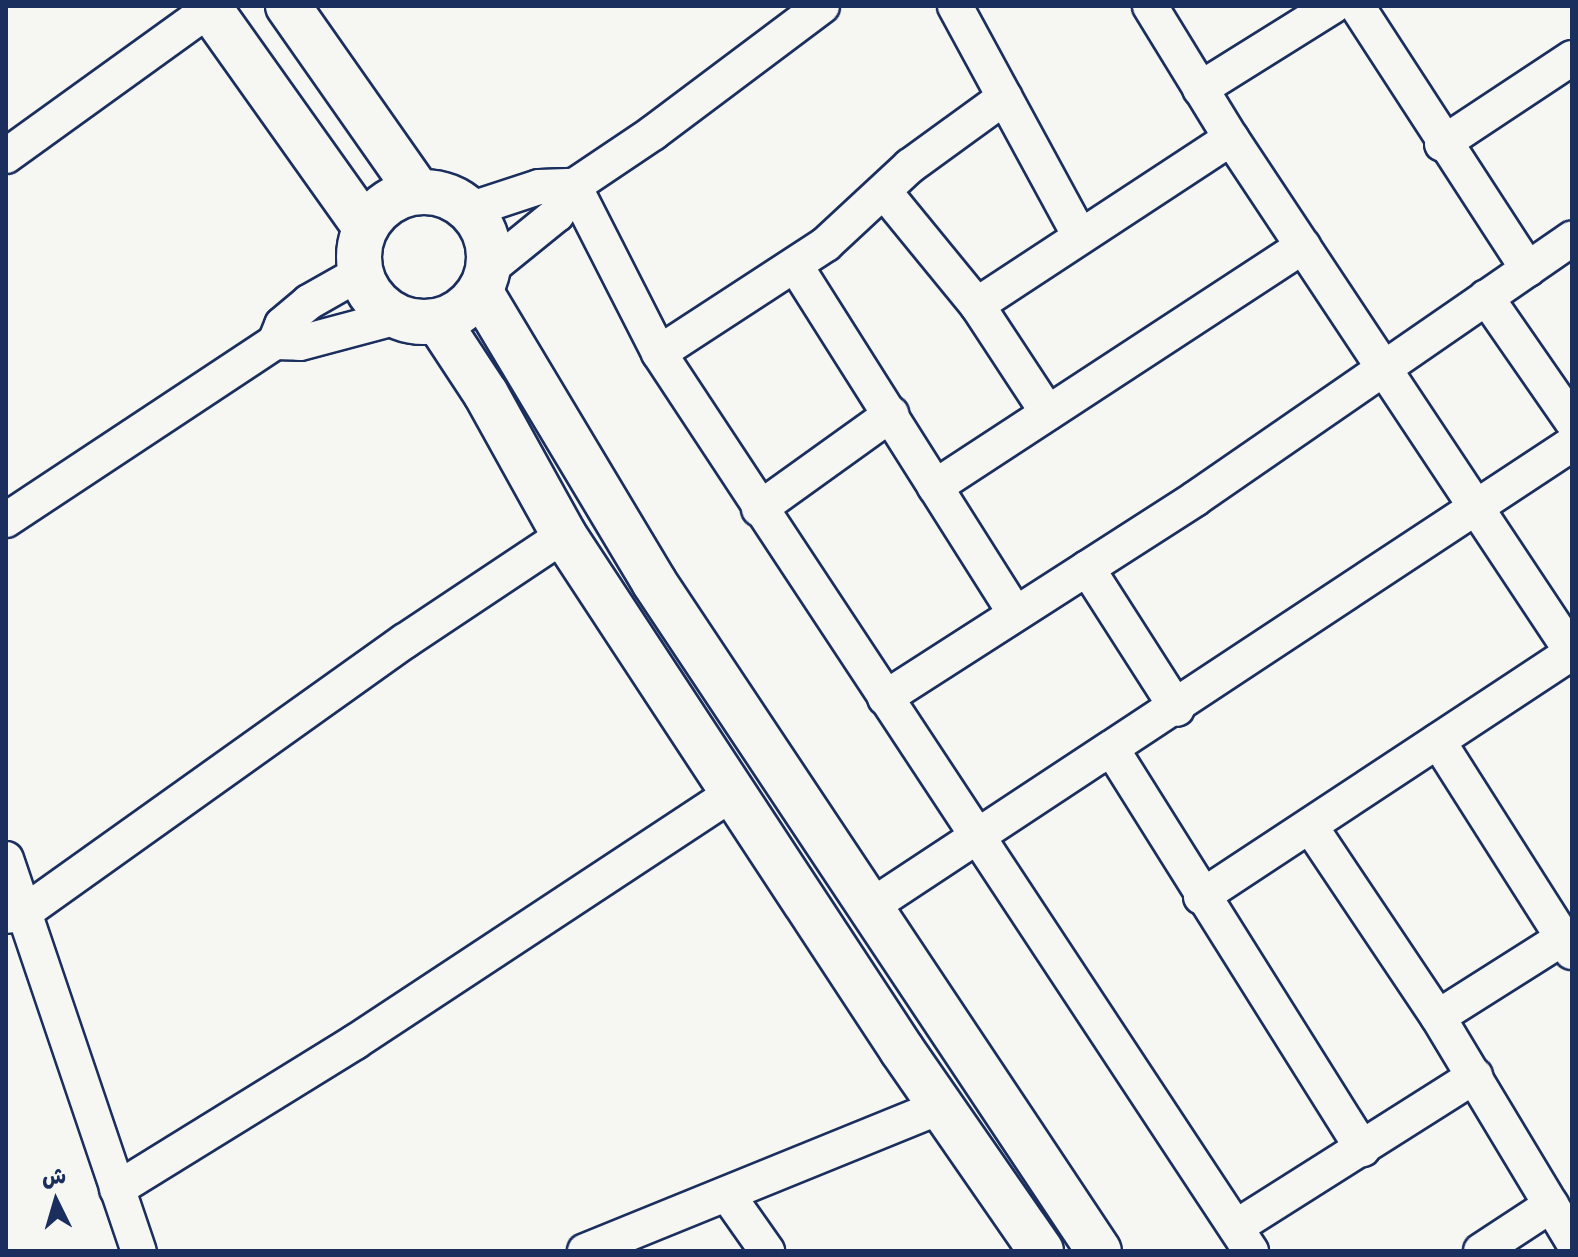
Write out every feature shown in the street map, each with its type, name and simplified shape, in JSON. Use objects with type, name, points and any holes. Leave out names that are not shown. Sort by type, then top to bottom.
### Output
[{"type":"main road","points":[[288,6],[418,192]]},
{"type":"main road","points":[[209,8],[365,227]]},
{"type":"main road","points":[[1041,1251],[564,535],[486,394],[418,319],[374,299],[360,273],[365,227],[383,206],[418,192],[454,199],[469,210],[486,238],[484,280],[654,582],[873,905],[1099,1251]]},
{"type":"main road","points":[[418,319],[462,310],[484,280]]},
{"type":"street","points":[[484,280],[557,214],[574,186],[653,133],[822,6]]},
{"type":"street","points":[[955,6],[1079,234]]},
{"type":"street","points":[[1150,6],[1231,138],[1572,652],[1201,897]]},
{"type":"street","points":[[1200,89],[1333,6]]},
{"type":"street","points":[[1357,6],[1442,144],[1528,269]]},
{"type":"street","points":[[6,156],[209,8]]},
{"type":"street","points":[[1442,144],[1572,58]]},
{"type":"street","points":[[659,353],[795,265],[886,194],[925,153],[1005,97]]},
{"type":"street","points":[[977,305],[1079,234],[1231,138]]},
{"type":"street","points":[[469,210],[539,187],[574,186]]},
{"type":"street","points":[[574,186],[659,353],[1243,1239],[1363,1149],[1475,1076]]},
{"type":"street","points":[[886,194],[977,305],[1048,413]]},
{"type":"street","points":[[885,698],[1087,568],[1572,239]]},
{"type":"street","points":[[935,487],[1303,246]]},
{"type":"street","points":[[795,265],[1015,613]]},
{"type":"street","points":[[6,520],[275,342],[282,325],[309,302],[360,273]]},
{"type":"street","points":[[1486,297],[1572,421]]},
{"type":"street","points":[[275,342],[300,343],[418,319]]},
{"type":"street","points":[[759,509],[891,414]]},
{"type":"street","points":[[873,905],[1177,709],[1572,444]]},
{"type":"street","points":[[14,915],[405,641],[564,535]]},
{"type":"street","points":[[1087,568],[1177,709]]},
{"type":"street","points":[[1438,741],[1567,945],[1438,1017]]},
{"type":"street","points":[[1113,751],[1201,897],[1363,1149]]},
{"type":"street","points":[[117,1189],[355,1042],[734,792]]},
{"type":"street","points":[[1310,826],[1438,1017],[1572,1240]]},
{"type":"street","points":[[6,859],[14,915],[139,1251]]},
{"type":"street","points":[[588,1250],[942,1106]]},
{"type":"street","points":[[727,1194],[767,1251]]},
{"type":"street","points":[[1481,1251],[1551,1205]]}]
